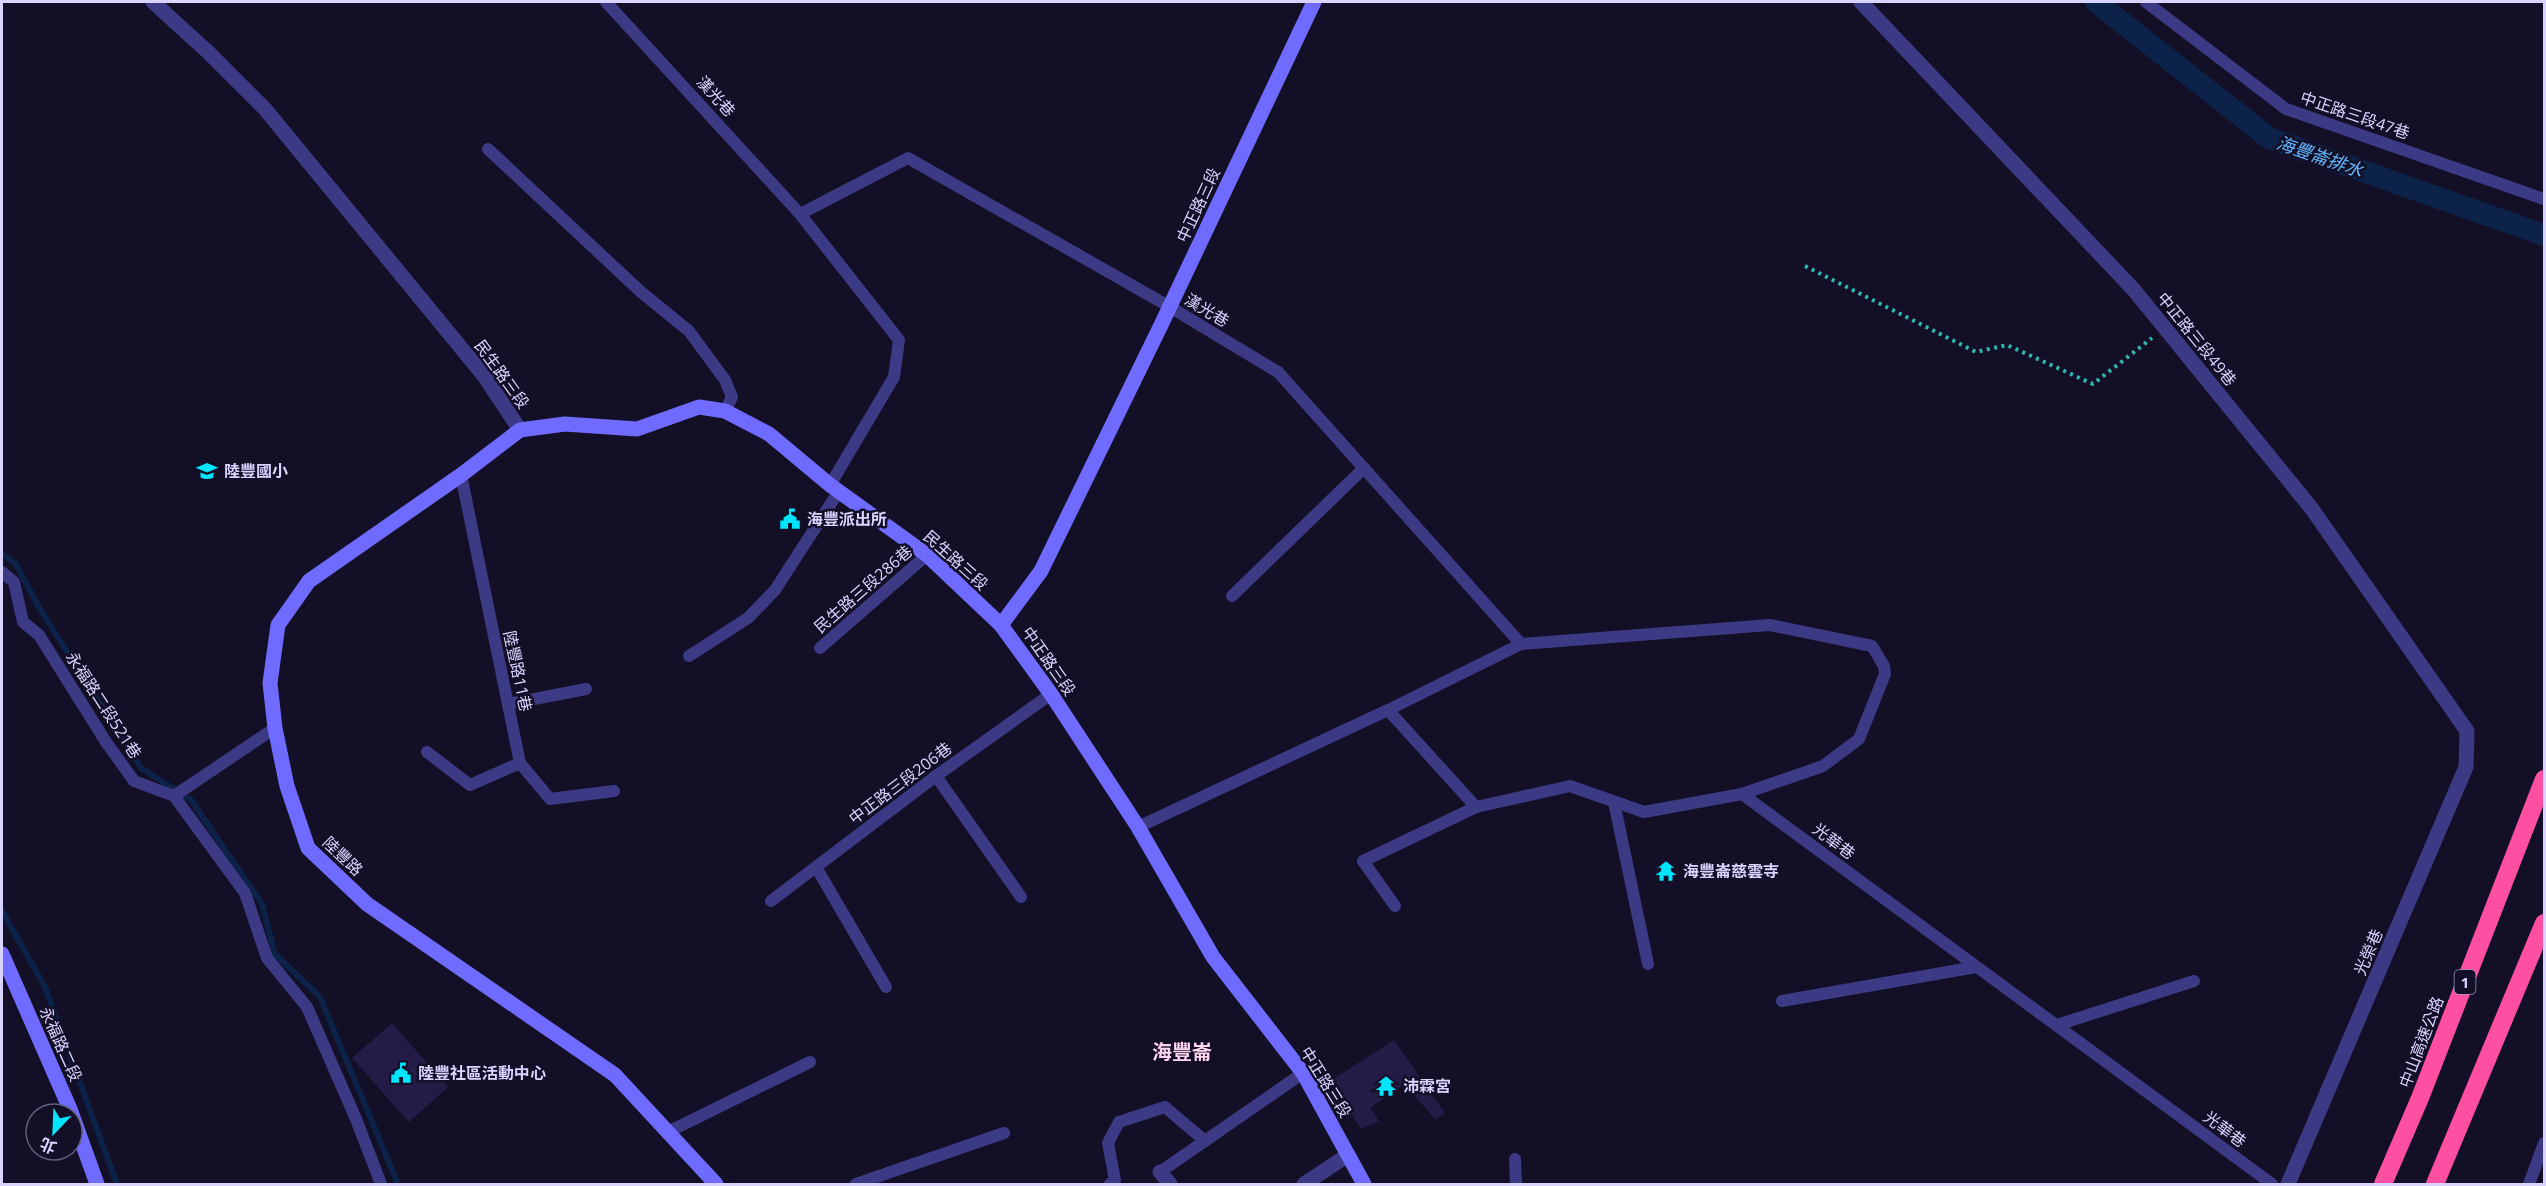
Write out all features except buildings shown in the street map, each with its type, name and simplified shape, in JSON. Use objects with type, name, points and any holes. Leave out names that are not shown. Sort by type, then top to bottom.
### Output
[{"type":"highway","name":"中山高速公路","points":[[2383,1185],[2420,1098],[2544,779]]},
{"type":"highway","points":[[2435,1185],[2544,923]]},
{"type":"street","name":"民生路三段","points":[[153,2],[208,52],[265,110],[485,377],[520,430],[565,424],[637,429],[699,408],[725,411],[769,434],[835,488],[927,555],[1001,625]]},
{"type":"street","name":"中正路三段","points":[[1314,2],[1170,307],[1041,571],[1001,625],[1051,694],[1138,827],[1213,957],[1303,1073],[1365,1185]]},
{"type":"street","name":"中正路三段49巷","points":[[1862,2],[2134,290],[2312,509],[2466,731]]},
{"type":"street","name":"陸豐路","points":[[520,430],[461,475],[309,581],[278,625],[270,682],[275,728],[287,786],[308,848],[367,904],[615,1075],[716,1185]]},
{"type":"street","name":"光榮巷","points":[[2288,1185],[2466,767],[2466,731]]},
{"type":"street","name":"永福路二段","points":[[2,954],[70,1109],[97,1185]]},
{"type":"street","points":[[1304,1185],[1348,1155]]},
{"type":"street","points":[[1161,1172],[1170,1185]]},
{"type":"lane","name":"漢光巷","points":[[606,2],[800,214],[899,340],[894,378],[835,488],[775,590],[748,618],[689,656]]},
{"type":"lane","name":"中正路三段47巷","points":[[2146,2],[2286,109],[2544,199]]},
{"type":"lane","points":[[488,149],[641,292],[689,331],[725,380],[732,397],[725,411]]},
{"type":"lane","name":"漢光巷","points":[[800,214],[909,158],[1170,307],[1278,372],[1521,644]]},
{"type":"lane","points":[[1232,596],[1364,468]]},
{"type":"lane","name":"陸豐路11巷","points":[[461,475],[520,763],[550,800],[614,791]]},
{"type":"lane","name":"民生路三段286巷","points":[[820,648],[927,555]]},
{"type":"lane","name":"永福路二段521巷","points":[[2,572],[14,582],[23,622],[39,635],[106,742],[134,781],[174,796]]},
{"type":"lane","points":[[1138,827],[1388,710],[1521,644],[1770,625],[1872,646],[1884,666],[1885,674],[1859,739],[1823,766],[1742,794],[1644,812],[1570,786],[1476,807],[1363,861],[1395,906]]},
{"type":"lane","points":[[508,704],[586,689]]},
{"type":"lane","name":"中正路三段206巷","points":[[771,901],[936,776],[1051,694]]},
{"type":"lane","points":[[1388,710],[1476,807]]},
{"type":"lane","points":[[275,728],[174,796],[245,893],[267,958],[307,1007],[356,1119],[381,1185]]},
{"type":"lane","points":[[427,752],[470,785],[520,763]]},
{"type":"lane","points":[[936,776],[1021,897]]},
{"type":"lane","name":"光華巷","points":[[1742,794],[2057,1024],[2272,1185]]},
{"type":"lane","points":[[1614,802],[1648,964]]},
{"type":"lane","points":[[816,867],[886,987]]},
{"type":"lane","points":[[1782,1001],[1976,967]]},
{"type":"lane","points":[[2057,1024],[2194,981]]},
{"type":"lane","points":[[668,1132],[810,1062]]},
{"type":"lane","points":[[1161,1172],[1303,1073]]},
{"type":"lane","points":[[1110,1185],[1115,1180],[1108,1143],[1119,1122],[1165,1107],[1205,1141]]},
{"type":"lane","points":[[856,1185],[1004,1133]]},
{"type":"lane","points":[[2529,1185],[2544,1143]]},
{"type":"lane","points":[[1515,1159],[1516,1185]]},
{"type":"path","points":[[1805,266],[1976,351],[2007,345],[2093,384],[2165,328]]},
{"type":"waterway","name":"海豐崙排水","points":[[2096,2],[2269,138],[2544,235]]},
{"type":"waterway","points":[[2,554],[15,563],[40,609],[141,768],[191,800],[262,904],[275,954],[320,997],[398,1184]]},
{"type":"waterway","points":[[2,911],[45,987],[117,1184]]},
{"type":"place","name":"陸豐國小","points":[[207,471]]},
{"type":"place","name":"海豐派出所","points":[[790,519]]},
{"type":"place","name":"海豐崙慈雲寺","points":[[1666,871]]},
{"type":"place","name":"陸豐社區活動中心","points":[[401,1073]]},
{"type":"place","name":"沛霖宮","points":[[1386,1086]]},
{"type":"district","name":"海豐崙","points":[[1182,1051]]}]
